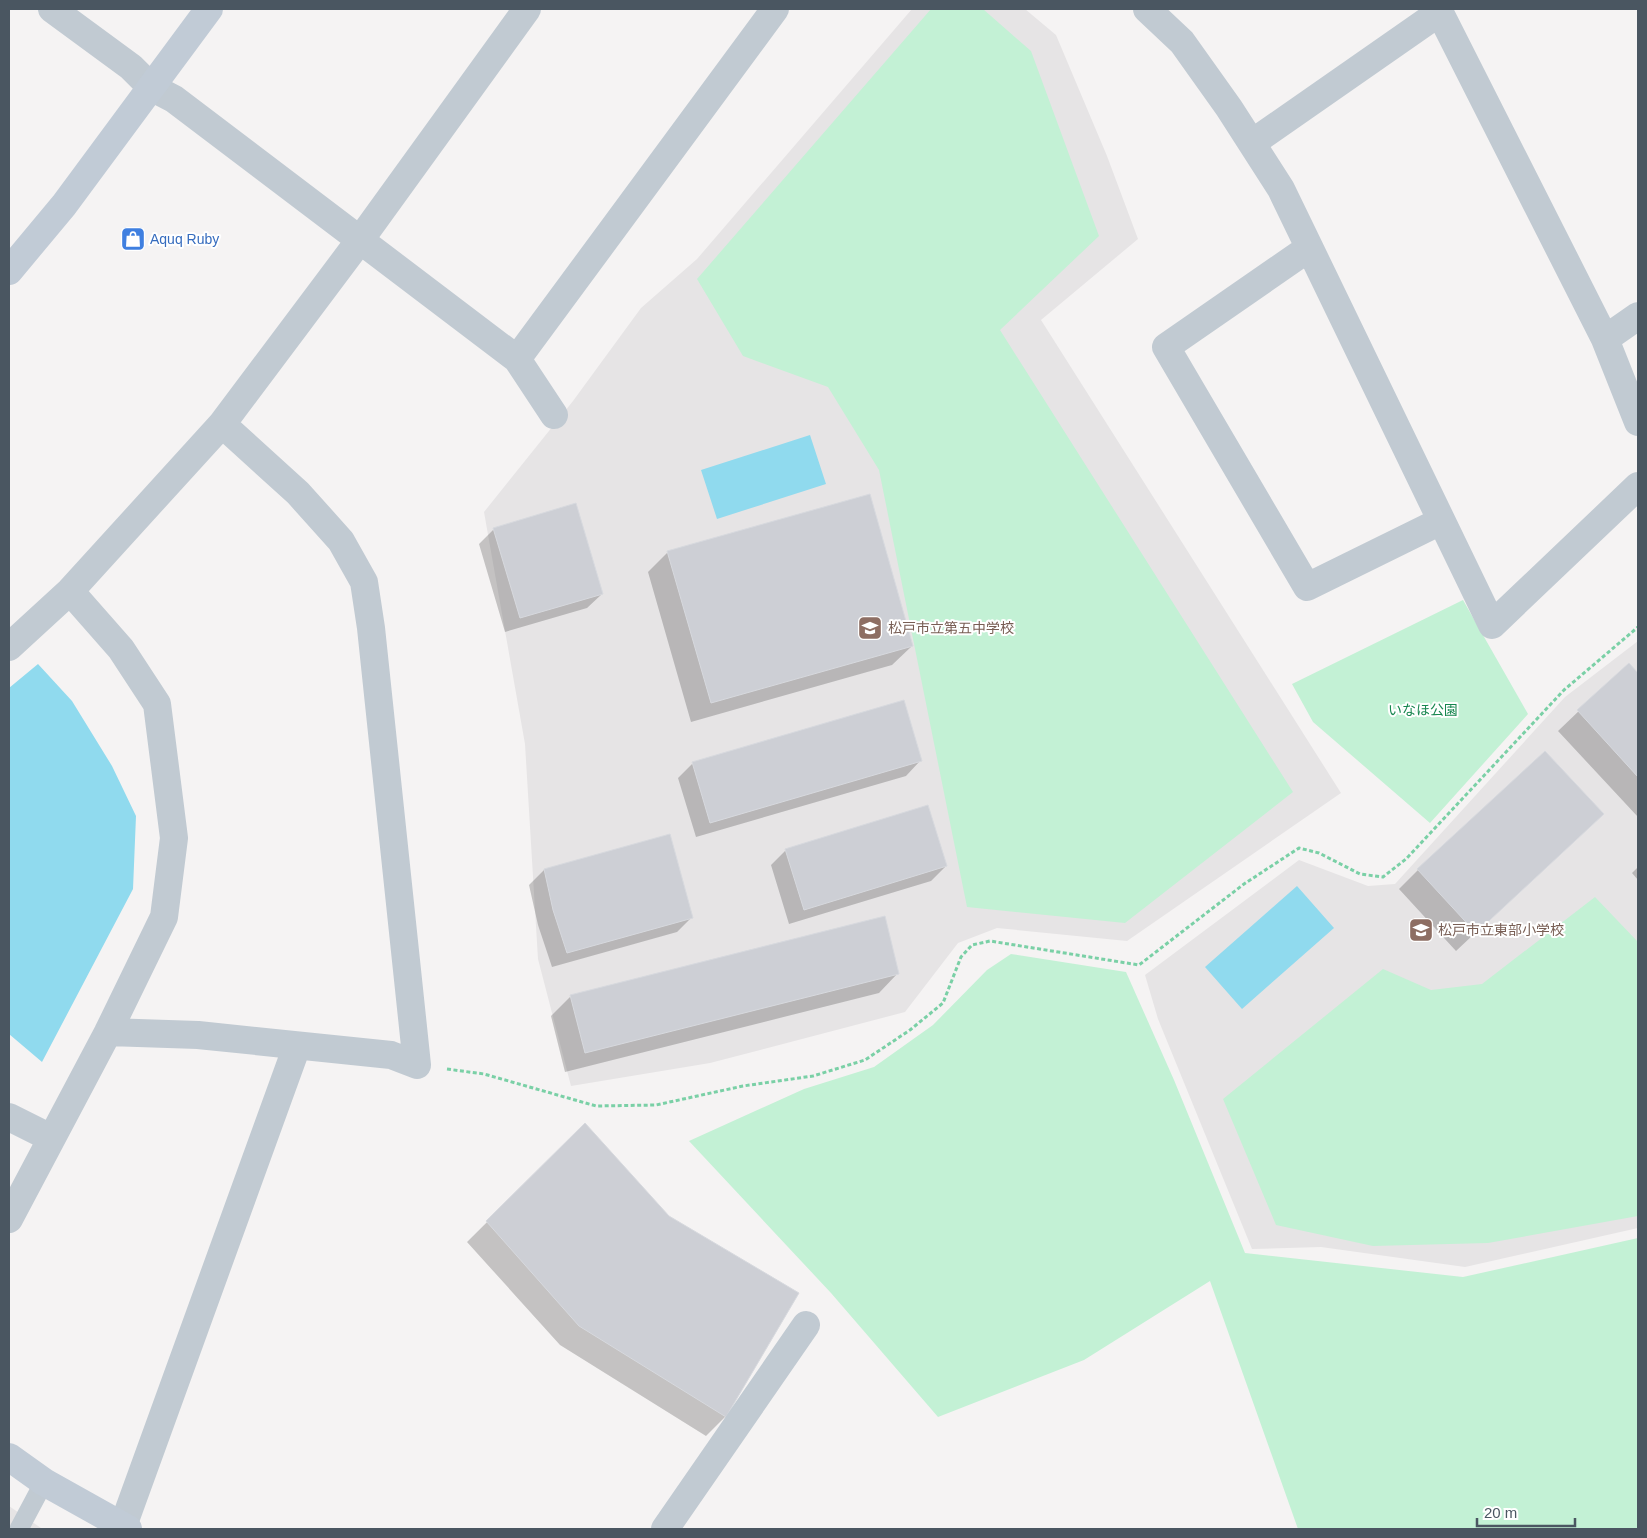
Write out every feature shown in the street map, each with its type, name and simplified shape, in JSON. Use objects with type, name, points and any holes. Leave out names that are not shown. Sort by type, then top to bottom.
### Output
[{"type":"street","points":[[52,9],[132,67],[151,87],[174,100],[517,359],[554,416]]},
{"type":"street","points":[[9,272],[64,205],[209,9]]},
{"type":"street","points":[[9,647],[70,591],[222,424],[360,240],[527,9]]},
{"type":"street","points":[[517,359],[775,9]]},
{"type":"street","points":[[1148,9],[1182,42],[1252,143],[1281,189],[1492,625],[1638,486]]},
{"type":"street","points":[[1252,143],[1439,10],[1605,339],[1638,422]]},
{"type":"street","points":[[1310,248],[1166,347],[1307,587],[1441,521]]},
{"type":"street","points":[[1605,339],[1638,316]]},
{"type":"street","points":[[108,1032],[198,1035],[391,1055],[417,1065],[372,638],[364,582],[341,541],[329,527],[298,493],[222,424]]},
{"type":"street","points":[[9,1220],[50,1138],[108,1032],[164,917],[174,838],[157,704],[121,649],[70,591]]},
{"type":"street","points":[[9,1457],[44,1482],[125,1528],[297,1046]]},
{"type":"street","points":[[9,1117],[50,1138]]},
{"type":"street","points":[[665,1529],[806,1325]]},
{"type":"lane","points":[[19,1529],[44,1482]]},
{"type":"path","points":[[417,1065],[484,1074],[596,1106],[656,1105],[743,1086],[813,1076],[865,1060],[910,1030],[943,1003],[961,957],[972,946],[990,941],[1139,965],[1244,884],[1299,848],[1319,853],[1360,874],[1383,876],[1406,860],[1564,690],[1638,627]]},
{"type":"shaded area","name":"松戸市立第五中学校","points":[[912,9],[1025,9],[1056,35],[1107,156],[1138,239],[1041,320],[1341,793],[1127,941],[997,928],[958,943],[905,1012],[710,1063],[571,1086],[538,959],[525,744],[484,512],[573,401],[641,308],[697,259]]},
{"type":"shaded area","name":"松戸市立東部小学校","points":[[1638,641],[1638,1228],[1465,1267],[1321,1247],[1252,1249],[1158,1019],[1145,975],[1299,860],[1368,886],[1395,884],[1565,697]]},
{"type":"shaded area","points":[[9,1506],[41,1528],[41,1529],[9,1529]]},
{"type":"green space","points":[[931,9],[983,9],[1031,51],[1099,236],[1000,330],[1293,792],[1125,923],[967,907],[879,470],[828,387],[743,356],[697,279]]},
{"type":"green space","name":"いなほ公園","points":[[1463,600],[1528,714],[1430,823],[1313,722],[1292,684]]},
{"type":"green space","points":[[1595,897],[1638,942],[1638,1216],[1488,1243],[1373,1246],[1276,1225],[1223,1099],[1383,969],[1431,990],[1482,984]]},
{"type":"green space","points":[[1011,954],[1126,972],[1174,1080],[1245,1253],[1463,1277],[1638,1238],[1638,1529],[1298,1529],[1210,1281],[1084,1360],[938,1417],[831,1293],[689,1141],[804,1089],[874,1067],[933,1025],[987,970]]},
{"type":"water","points":[[810,435],[826,484],[717,519],[701,470]]},
{"type":"water","points":[[38,664],[72,701],[112,766],[136,816],[133,889],[42,1062],[9,1034],[9,688]]},
{"type":"water","points":[[1297,886],[1334,928],[1242,1009],[1205,967]]},
{"type":"building","points":[[870,494],[913,646],[711,703],[667,551]]},
{"type":"building","points":[[576,503],[603,594],[520,618],[493,528]]},
{"type":"building","points":[[1629,663],[1638,673],[1638,777],[1577,710]]},
{"type":"building","points":[[904,700],[922,761],[710,823],[692,762]]},
{"type":"building","points":[[1545,751],[1604,814],[1476,933],[1417,869]]},
{"type":"building","points":[[928,805],[947,866],[804,910],[785,849]]},
{"type":"building","points":[[670,834],[693,918],[567,953],[553,910],[544,869]]},
{"type":"building","points":[[885,916],[899,974],[585,1053],[570,995]]},
{"type":"building","points":[[585,1123],[669,1216],[799,1293],[726,1417],[579,1326],[486,1221]]},
{"type":"place","name":"Aquq Ruby","points":[[133,239]]},
{"type":"place","name":"松戸市立第五中学校","points":[[870,628]]},
{"type":"place","name":"松戸市立東部小学校","points":[[1421,930]]}]
